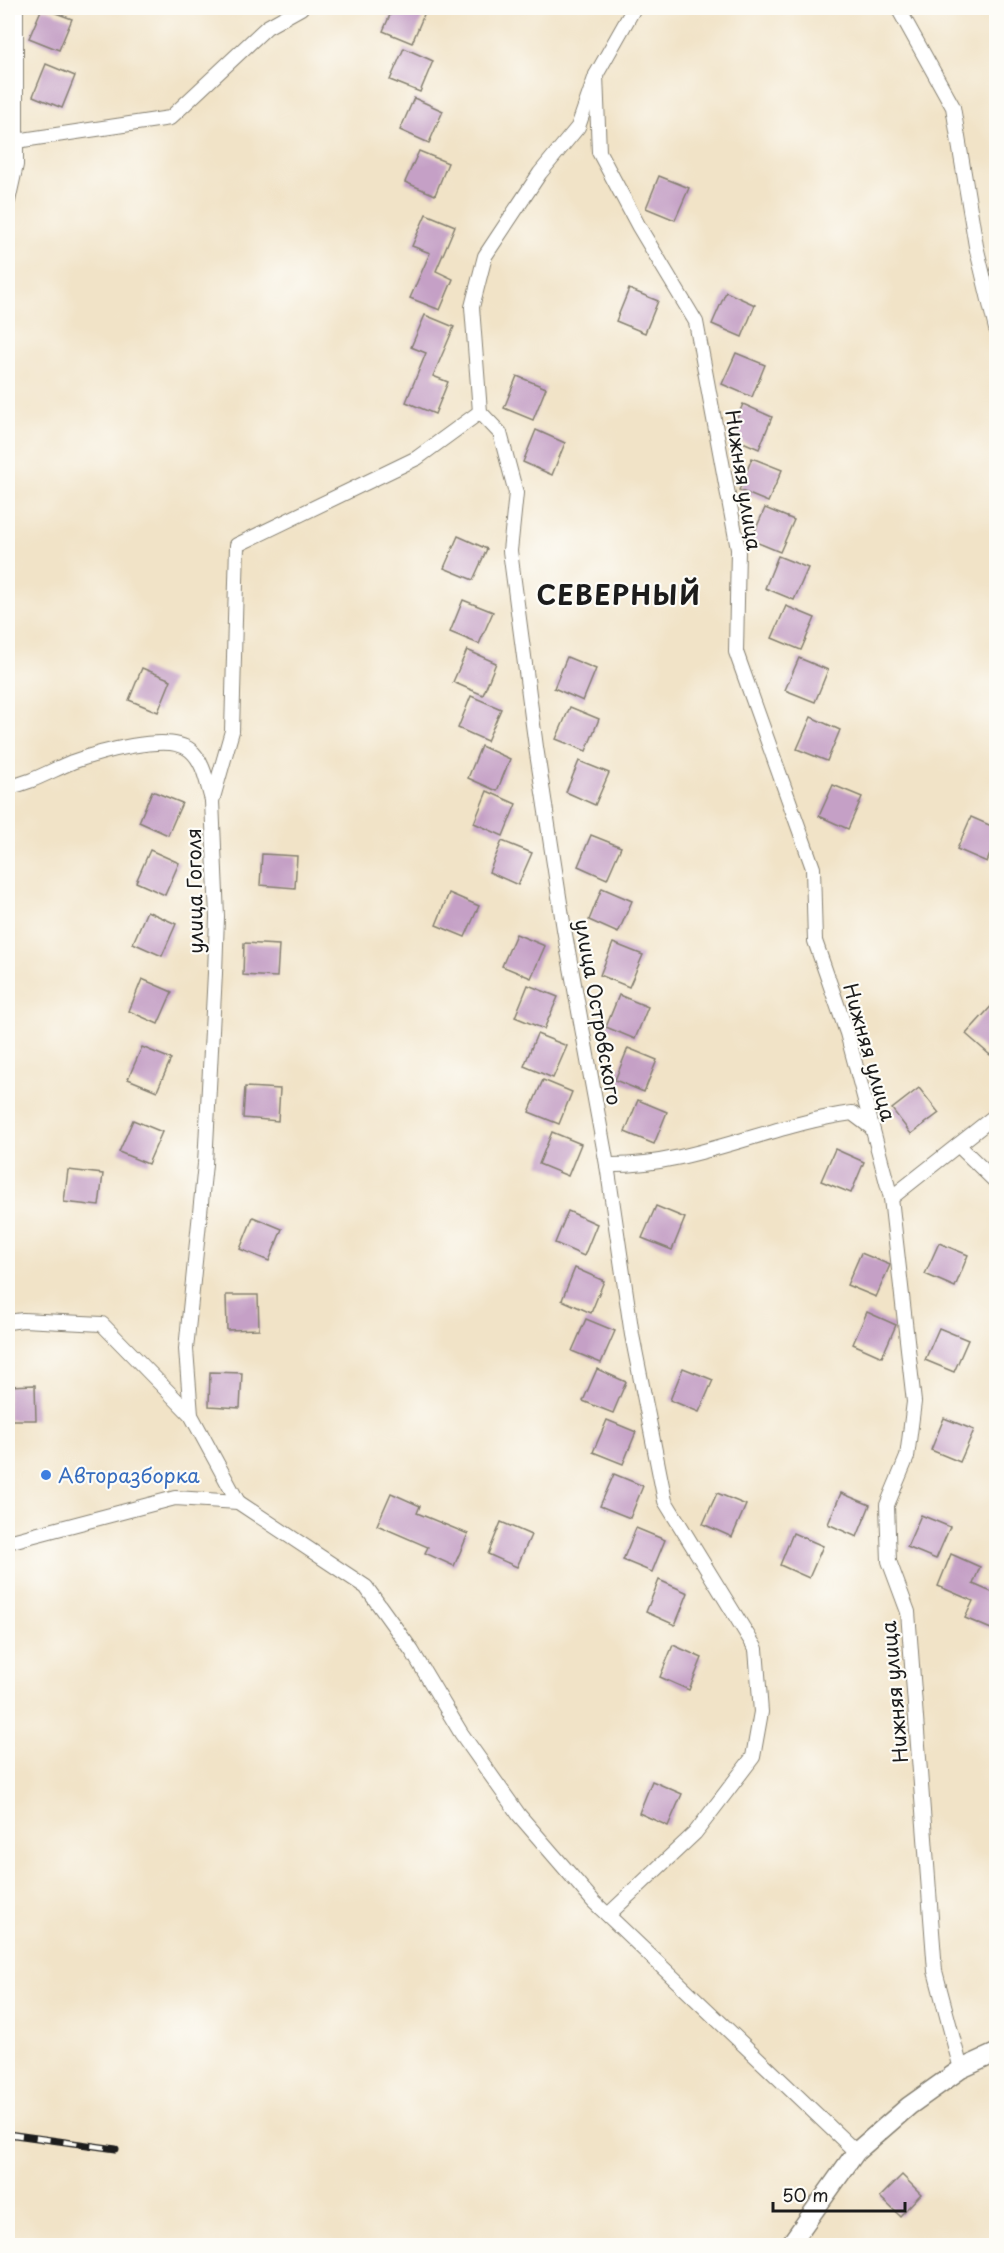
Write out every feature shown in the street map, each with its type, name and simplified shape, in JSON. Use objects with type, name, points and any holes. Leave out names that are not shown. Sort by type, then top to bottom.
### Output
[{"type":"street","points":[[8,201],[16,165],[16,8]]},
{"type":"street","points":[[16,141],[170,118],[267,27],[301,8]]},
{"type":"street","points":[[480,412],[472,307],[485,256],[540,173],[578,127],[596,75],[634,8]]},
{"type":"street","points":[[898,8],[954,106],[976,246],[996,329]]},
{"type":"street","name":"Нижняя улица","points":[[596,75],[600,152],[639,226],[696,322],[738,549],[736,652],[813,868],[814,941],[847,1033],[891,1198],[914,1402],[907,1457],[887,1505],[889,1561],[908,1612],[935,1971],[961,2069]]},
{"type":"street","name":"улица Гоголя","points":[[238,1502],[191,1415],[186,1349],[205,1164],[217,917],[212,801],[232,731],[237,545],[417,458],[480,412]]},
{"type":"street","name":"улица Островского","points":[[480,412],[500,433],[516,493],[510,551],[536,747],[564,929],[607,1165],[632,1335],[665,1501],[756,1648],[761,1712],[753,1757],[737,1781],[695,1833],[608,1915]]},
{"type":"street","points":[[8,787],[24,784],[73,762],[131,746],[166,743],[189,749],[201,765],[212,801]]},
{"type":"street","points":[[607,1165],[626,1166],[710,1150],[776,1132],[816,1118],[843,1114],[852,1113],[872,1128]]},
{"type":"street","points":[[891,1198],[996,1115]]},
{"type":"street","points":[[958,1145],[996,1182]]},
{"type":"street","points":[[8,1322],[23,1320],[102,1324],[191,1415]]},
{"type":"street","points":[[8,1542],[175,1498],[238,1502],[366,1587],[412,1651],[461,1733],[519,1815],[608,1915],[856,2152]]},
{"type":"street","points":[[789,2246],[856,2152],[909,2106],[961,2069],[996,2053]]},
{"type":"building","points":[[42,8],[72,19],[59,50],[29,38]]},
{"type":"building","points":[[393,8],[416,8],[425,12],[412,43],[383,31]]},
{"type":"building","points":[[404,48],[433,61],[420,92],[390,80]]},
{"type":"building","points":[[46,64],[75,76],[62,108],[33,96]]},
{"type":"building","points":[[414,98],[443,111],[429,143],[400,130]]},
{"type":"building","points":[[419,151],[448,163],[435,195],[405,182]]},
{"type":"building","points":[[659,176],[689,188],[675,220],[646,208]]},
{"type":"building","points":[[426,214],[455,226],[436,271],[453,279],[440,310],[410,298],[430,253],[412,246]]},
{"type":"building","points":[[629,289],[658,301],[645,333],[616,321]]},
{"type":"building","points":[[726,292],[755,305],[742,337],[712,324]]},
{"type":"building","points":[[425,315],[454,327],[433,376],[448,382],[435,414],[406,402],[426,353],[411,347]]},
{"type":"building","points":[[736,353],[765,365],[752,397],[722,384]]},
{"type":"building","points":[[517,376],[546,388],[533,420],[504,408]]},
{"type":"building","points":[[743,404],[772,417],[759,449],[729,436]]},
{"type":"building","points":[[536,430],[565,443],[552,475],[523,462]]},
{"type":"building","points":[[752,458],[782,470],[768,502],[739,490]]},
{"type":"building","points":[[765,508],[794,520],[780,552],[751,540]]},
{"type":"building","points":[[458,536],[487,549],[473,580],[444,568]]},
{"type":"building","points":[[778,556],[808,568],[794,600],[765,588]]},
{"type":"building","points":[[463,600],[493,612],[479,644],[450,632]]},
{"type":"building","points":[[786,606],[815,618],[801,650],[772,638]]},
{"type":"building","points":[[467,650],[496,663],[483,695],[453,682]]},
{"type":"building","points":[[567,657],[596,669],[583,701],[554,688]]},
{"type":"building","points":[[799,658],[828,670],[815,702],[785,690]]},
{"type":"building","points":[[142,668],[171,680],[158,712],[129,700]]},
{"type":"building","points":[[471,696],[501,709],[487,741],[458,728]]},
{"type":"building","points":[[570,707],[599,719],[586,751],[556,739]]},
{"type":"building","points":[[811,717],[840,730],[827,761],[797,749]]},
{"type":"building","points":[[481,746],[510,759],[497,791],[468,778]]},
{"type":"building","points":[[579,761],[609,773],[595,805],[566,792]]},
{"type":"building","points":[[833,785],[862,797],[848,829],[819,816]]},
{"type":"building","points":[[152,791],[182,803],[168,835],[139,822]]},
{"type":"building","points":[[487,791],[516,804],[503,836],[474,823]]},
{"type":"building","points":[[971,817],[996,828],[996,838],[987,862],[957,849]]},
{"type":"building","points":[[591,835],[621,847],[607,879],[578,866]]},
{"type":"building","points":[[502,841],[532,853],[518,885],[489,872]]},
{"type":"building","points":[[150,850],[179,863],[165,895],[136,882]]},
{"type":"building","points":[[262,854],[297,856],[295,888],[260,885]]},
{"type":"building","points":[[602,888],[632,901],[618,933],[589,920]]},
{"type":"building","points":[[449,893],[479,906],[465,937],[436,925]]},
{"type":"building","points":[[147,911],[176,924],[162,956],[133,943]]},
{"type":"building","points":[[516,934],[545,946],[531,978],[502,966]]},
{"type":"building","points":[[244,943],[279,945],[277,977],[243,975]]},
{"type":"building","points":[[613,943],[643,955],[629,987],[600,975]]},
{"type":"building","points":[[142,979],[172,992],[158,1024],[129,1011]]},
{"type":"building","points":[[528,985],[558,997],[544,1029],[515,1017]]},
{"type":"building","points":[[619,995],[648,1007],[635,1039],[606,1027]]},
{"type":"building","points":[[996,1001],[996,1048],[990,1055],[966,1034]]},
{"type":"building","points":[[537,1034],[567,1046],[553,1078],[524,1066]]},
{"type":"building","points":[[142,1047],[171,1059],[157,1091],[128,1079]]},
{"type":"building","points":[[628,1048],[657,1060],[644,1092],[615,1080]]},
{"type":"building","points":[[543,1080],[572,1092],[559,1124],[529,1112]]},
{"type":"building","points":[[245,1087],[280,1089],[278,1121],[243,1118]]},
{"type":"building","points":[[919,1088],[939,1113],[911,1134],[892,1109]]},
{"type":"building","points":[[638,1100],[667,1112],[654,1144],[625,1132]]},
{"type":"building","points":[[133,1120],[162,1132],[148,1164],[119,1152]]},
{"type":"building","points":[[552,1132],[581,1144],[568,1176],[539,1164]]},
{"type":"building","points":[[835,1149],[864,1162],[851,1193],[821,1181]]},
{"type":"building","points":[[68,1170],[103,1174],[99,1206],[64,1202]]},
{"type":"building","points":[[656,1206],[685,1218],[672,1250],[642,1238]]},
{"type":"building","points":[[568,1211],[597,1224],[584,1256],[555,1243]]},
{"type":"building","points":[[253,1217],[282,1229],[269,1261],[240,1249]]},
{"type":"building","points":[[939,1243],[968,1255],[955,1287],[925,1274]]},
{"type":"building","points":[[861,1253],[890,1265],[876,1297],[847,1285]]},
{"type":"building","points":[[575,1268],[604,1281],[591,1313],[562,1300]]},
{"type":"building","points":[[226,1295],[258,1295],[259,1329],[227,1330]]},
{"type":"building","points":[[867,1312],[896,1325],[882,1357],[853,1344]]},
{"type":"building","points":[[586,1319],[615,1331],[601,1363],[572,1351]]},
{"type":"building","points":[[939,1328],[968,1340],[954,1372],[925,1360]]},
{"type":"building","points":[[683,1368],[713,1380],[699,1412],[670,1400]]},
{"type":"building","points":[[597,1369],[626,1382],[613,1413],[583,1401]]},
{"type":"building","points":[[210,1372],[242,1373],[240,1408],[209,1406]]},
{"type":"building","points":[[35,1385],[36,1420],[8,1420],[8,1386]]},
{"type":"building","points":[[944,1418],[974,1430],[960,1462],[931,1450]]},
{"type":"building","points":[[607,1420],[636,1432],[623,1464],[593,1452]]},
{"type":"building","points":[[614,1474],[643,1486],[630,1518],[600,1506]]},
{"type":"building","points":[[391,1493],[420,1506],[417,1513],[468,1534],[454,1566],[425,1553],[428,1547],[377,1525]]},
{"type":"building","points":[[717,1493],[746,1505],[732,1537],[703,1524]]},
{"type":"building","points":[[841,1493],[870,1505],[857,1537],[828,1524]]},
{"type":"building","points":[[921,1515],[950,1527],[936,1559],[907,1547]]},
{"type":"building","points":[[501,1522],[531,1535],[517,1567],[488,1554]]},
{"type":"building","points":[[636,1528],[665,1540],[652,1572],[623,1560]]},
{"type":"building","points":[[793,1533],[823,1546],[809,1578],[780,1565]]},
{"type":"building","points":[[951,1554],[980,1567],[973,1584],[996,1594],[996,1631],[965,1618],[973,1601],[938,1586]]},
{"type":"building","points":[[659,1580],[688,1593],[675,1625],[646,1612]]},
{"type":"building","points":[[673,1645],[702,1658],[689,1690],[660,1677]]},
{"type":"building","points":[[652,1781],[682,1794],[668,1826],[639,1813]]},
{"type":"building","points":[[902,2175],[921,2194],[900,2216],[880,2197]]},
{"type":"railway","points":[[8,2134],[116,2149]]},
{"type":"place","name":"Авторазборка","points":[[46,1475]]},
{"type":"district","name":"СЕВЕРНЫЙ","points":[[619,594]]}]
